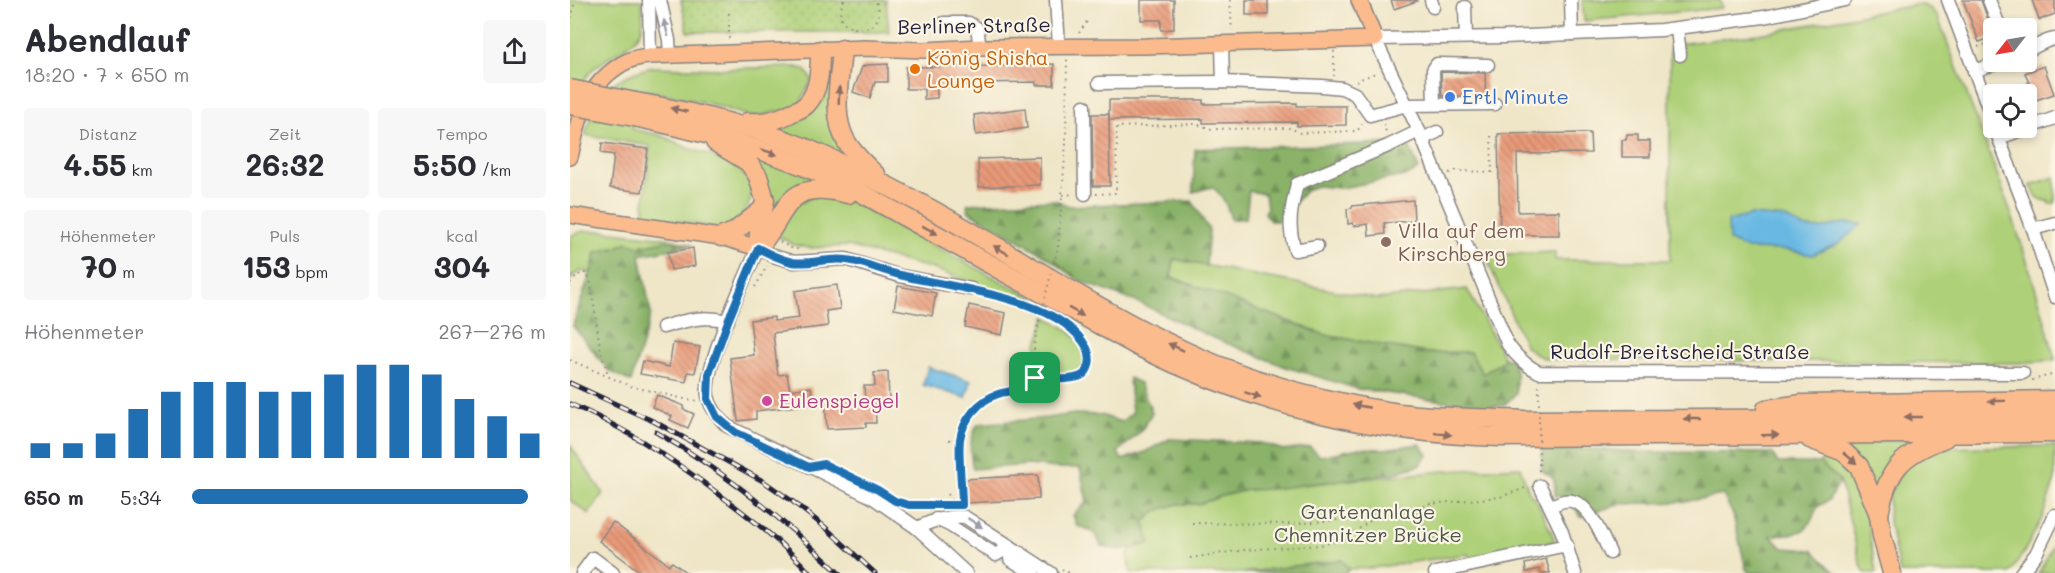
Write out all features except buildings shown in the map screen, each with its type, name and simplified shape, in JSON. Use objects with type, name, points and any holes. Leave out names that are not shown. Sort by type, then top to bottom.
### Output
[{"type":"highway","points":[[842,49],[838,104],[842,132],[850,147],[884,184]]},
{"type":"highway","points":[[570,105],[635,109],[721,120],[764,123],[776,121],[806,105],[814,92],[820,73],[820,50]]},
{"type":"highway","points":[[570,89],[692,130],[732,140],[826,175],[1171,363],[1231,388],[1297,409],[1365,424],[1460,436],[2055,433]]},
{"type":"highway","points":[[721,120],[753,129],[819,154],[884,184],[1140,329],[1198,357],[1281,387],[1358,405],[1400,413],[1524,420],[2055,417]]},
{"type":"highway","points":[[692,130],[748,162],[758,176],[765,200],[759,231],[766,252]]},
{"type":"highway","points":[[766,252],[769,236],[780,214],[789,202],[802,193],[812,189],[833,190],[879,202]]},
{"type":"highway","points":[[721,237],[734,232],[764,209]]},
{"type":"highway","points":[[1750,418],[1763,409],[1802,404],[2055,400]]},
{"type":"highway","points":[[1797,435],[1844,452],[1859,466],[1879,515],[1892,573]]},
{"type":"highway","points":[[1879,515],[1891,475],[1901,461],[1928,444],[1953,435]]},
{"type":"main road","name":"Rudolf-Breitscheid-Straße","points":[[1359,0],[1375,39]]},
{"type":"main road","name":"Berliner Straße","points":[[570,158],[580,113],[589,94],[620,64],[632,58],[842,49],[924,50],[1375,39]]},
{"type":"main road","points":[[570,215],[721,237],[766,252]]},
{"type":"street","points":[[649,0],[650,56]]},
{"type":"street","points":[[660,0],[669,40],[670,56]]},
{"type":"street","points":[[1056,0],[1059,46]]},
{"type":"street","points":[[1571,0],[1572,34]]},
{"type":"street","points":[[1375,39],[1677,29],[1764,17],[1845,0]]},
{"type":"street","points":[[1948,0],[1983,94]]},
{"type":"street","points":[[1989,0],[1996,18]]},
{"type":"street","points":[[1465,7],[1466,37]]},
{"type":"street","points":[[944,23],[969,23],[977,28],[980,47]]},
{"type":"street","points":[[1677,29],[1680,55]]},
{"type":"street","name":"Rudolf-Breitscheid-Straße","points":[[1375,39],[1421,135],[1508,345],[1522,362],[1539,372],[2023,373]]},
{"type":"street","points":[[2037,47],[2048,40],[2055,39]]},
{"type":"street","points":[[1223,82],[1228,44]]},
{"type":"street","points":[[1434,104],[1433,70],[1437,64],[1488,65]]},
{"type":"street","points":[[1974,71],[1983,68]]},
{"type":"street","points":[[1100,82],[1223,82],[1335,88],[1355,94],[1375,114],[1407,105],[1495,104]]},
{"type":"street","points":[[1079,194],[1084,106]]},
{"type":"street","points":[[2037,123],[2055,118]]},
{"type":"street","points":[[1317,246],[1295,250],[1290,234],[1290,212],[1297,184],[1388,146],[1437,132]]},
{"type":"street","points":[[1999,138],[2033,229],[2055,297]]},
{"type":"street","points":[[2033,229],[2055,223]]},
{"type":"street","points":[[966,573],[917,528],[872,497],[735,432],[717,417],[708,399],[709,374],[728,321],[766,252],[794,262],[846,259],[900,276],[971,289]]},
{"type":"street","points":[[663,327],[694,318],[711,316],[728,321]]},
{"type":"street","points":[[1539,486],[1567,545],[1575,573]]},
{"type":"street","points":[[1550,506],[1566,500],[1579,503],[1593,518],[1610,553]]},
{"type":"street","points":[[2021,573],[2036,554],[2055,515]]},
{"type":"street","points":[[917,528],[936,519],[951,516],[965,517],[1051,573]]},
{"type":"street","points":[[917,528],[939,537],[973,569],[972,573]]},
{"type":"street","points":[[1435,573],[1567,545]]},
{"type":"street","points":[[1010,546],[1010,559],[1033,573]]},
{"type":"street","points":[[582,573],[593,558],[613,573]]},
{"type":"path","points":[[570,24],[575,0]]},
{"type":"path","points":[[844,0],[841,6],[841,17],[848,26],[858,30],[865,29],[875,22],[879,9],[875,0]]},
{"type":"path","points":[[1228,44],[1230,0]]},
{"type":"path","points":[[729,13],[729,43]]},
{"type":"path","points":[[1080,46],[1079,34],[1088,20]]},
{"type":"path","points":[[1333,40],[1335,88]]},
{"type":"path","points":[[1966,51],[1983,45]]},
{"type":"path","points":[[895,501],[909,505],[962,505],[960,439],[967,421],[977,406],[997,394],[1023,389],[1035,378],[1033,356],[1036,333],[1058,247],[1063,195],[1067,58],[1059,46]]},
{"type":"path","points":[[1355,94],[1358,80],[1389,68]]},
{"type":"path","points":[[1063,195],[1116,193],[1117,127],[1196,124],[1212,129],[1291,128],[1300,133],[1357,131],[1375,114],[1387,132],[1388,146]]},
{"type":"path","points":[[1437,177],[1454,171],[1492,172],[1491,133]]},
{"type":"path","points":[[751,295],[766,252],[781,242]]},
{"type":"path","points":[[570,283],[581,273],[586,273],[590,279],[600,347],[608,375]]},
{"type":"path","points":[[971,289],[1026,305],[1062,322],[1083,342],[1090,356],[1085,373],[1081,376],[1067,379],[1035,378]]},
{"type":"path","points":[[570,360],[630,386],[693,401],[708,399]]},
{"type":"path","points":[[2023,373],[2031,380],[2055,374]]},
{"type":"path","name":"Rudolf-Breitscheid-Straße","points":[[1539,386],[1539,471]]},
{"type":"path","points":[[949,440],[960,439]]},
{"type":"path","points":[[1192,523],[1280,524],[1374,518],[1410,514],[1430,504],[1500,497],[1526,487],[1539,486]]},
{"type":"path","points":[[948,494],[953,504]]},
{"type":"path","points":[[1190,558],[1244,550],[1320,545],[1343,540],[1374,518]]},
{"type":"green space","points":[[570,0],[641,0],[643,22],[634,40],[598,65],[584,80],[570,117]]},
{"type":"green space","points":[[681,0],[886,0],[889,32],[688,32]]},
{"type":"green space","points":[[1582,0],[1720,0],[1722,8],[1584,21]]},
{"type":"green space","points":[[1920,4],[1931,9],[1938,18],[2002,187],[2031,273],[2055,360],[2018,363],[1549,359],[1541,357],[1526,347],[1485,255],[1555,252],[1555,260],[1670,260],[1670,45],[1759,34]]},
{"type":"green space","points":[[651,67],[719,69],[795,67],[804,69],[812,79],[798,107],[752,117],[711,104],[642,89],[636,102],[632,129],[659,135],[717,158],[738,169],[745,176],[750,186],[751,197],[747,208],[735,225],[718,228],[643,216],[650,146],[585,135],[601,95],[624,77]]},
{"type":"green space","points":[[831,67],[857,163],[768,128],[822,94],[828,82]]},
{"type":"green space","points":[[1400,143],[1410,148],[1419,169],[1409,175],[1341,188],[1317,186],[1306,190],[1297,200],[1284,204],[1279,221],[1270,221],[1265,213],[1267,208],[1265,194],[1249,191],[1246,218],[1231,220],[1224,202],[1212,187],[1193,192],[1195,149]]},
{"type":"green space","points":[[753,153],[827,183],[766,230]]},
{"type":"green space","points":[[2055,177],[2055,203],[2049,204],[2048,201],[2037,196],[2031,185]]},
{"type":"green space","points":[[817,195],[835,196],[857,205],[1037,300],[1036,306],[937,270],[848,246],[810,248],[794,245],[778,236],[792,210]]},
{"type":"green space","points":[[1055,200],[1069,206],[1192,201],[1209,230],[1206,266],[1174,259],[1171,277],[1325,335],[1427,353],[1470,352],[1483,374],[1505,359],[1511,359],[1516,371],[1516,394],[1504,405],[1486,407],[1358,389],[1286,367],[1209,336],[1142,304],[1080,281],[1043,254],[969,212],[967,204]]},
{"type":"green space","points":[[583,231],[667,238],[692,245],[665,241],[639,246],[627,242],[618,247],[596,252],[592,274],[580,272],[570,280],[570,236]]},
{"type":"green space","points":[[665,241],[692,245],[640,255],[651,314],[631,382],[609,371],[573,326],[596,252],[618,247],[627,242],[639,246]]},
{"type":"green space","points":[[1174,259],[1377,299],[1467,289],[1505,359],[1483,374],[1470,352],[1427,353],[1325,335],[1171,277]]},
{"type":"green space","points":[[1046,317],[1067,329],[1083,347],[1087,362],[1080,373],[1059,377],[1039,373],[1037,344]]},
{"type":"green space","points":[[1129,378],[1140,383],[1152,413],[1141,431],[1118,452],[1122,460],[1145,452],[1169,439],[1261,443],[1283,450],[1310,447],[1320,456],[1359,448],[1383,449],[1420,444],[1428,455],[1420,465],[1396,473],[1248,490],[1199,504],[1177,504],[1156,511],[1144,522],[1150,543],[1119,549],[1101,546],[1092,532],[1077,526],[1073,515],[1087,502],[1080,468],[1029,465],[973,469],[971,446],[978,424],[1074,414],[1101,415],[1121,422],[1132,413]]},
{"type":"green space","points":[[1919,440],[1878,495],[1833,441]]},
{"type":"green space","points":[[570,445],[603,493],[589,514],[570,500]]},
{"type":"green space","points":[[2055,446],[2055,480],[2042,518],[2010,573],[1900,573],[1888,517],[1889,496],[1904,465],[1934,448]]},
{"type":"green space","points":[[1542,449],[1772,453],[1778,463],[1820,463],[1840,481],[1829,500],[1817,507],[1805,529],[1800,532],[1771,536],[1783,548],[1812,550],[1836,573],[1749,573],[1746,569],[1733,515],[1723,495],[1683,502],[1619,504],[1580,517],[1570,497],[1555,496],[1554,481],[1550,475],[1542,471]]},
{"type":"green space","points":[[1827,453],[1850,465],[1863,496],[1876,573],[1865,573],[1860,562],[1840,481],[1820,463]]},
{"type":"green space","name":"Gartenanlage Chemnitzer Brücke","points":[[1520,467],[1529,492],[1537,501],[1554,538],[1553,544],[1550,542],[1469,558],[1468,554],[1372,568],[1349,569],[1341,560],[1242,573],[1131,573],[1127,556],[1131,549],[1150,543],[1144,522],[1156,511],[1177,504],[1199,504],[1248,490],[1444,471]]},
{"type":"green space","points":[[2055,541],[2055,573],[2038,573],[2040,571]]},
{"type":"green space","points":[[1342,560],[1349,569],[1346,573],[1242,573]]},
{"type":"water","points":[[1752,215],[1786,218],[1802,227],[1819,229],[1844,223],[1862,224],[1838,244],[1812,255],[1786,250],[1747,249],[1729,241],[1728,221]]},
{"type":"water","points":[[928,367],[971,381],[966,398],[923,385]]},
{"type":"railway","points":[[570,383],[655,422],[763,481],[826,528],[875,573]]},
{"type":"railway","points":[[570,404],[629,433],[684,469],[767,532],[810,573]]},
{"type":"railway","points":[[656,432],[705,463],[752,497],[839,573]]},
{"type":"place","name":"König Shisha Lounge","points":[[915,69]]},
{"type":"place","name":"Ertl Minute","points":[[1450,97]]},
{"type":"place","name":"Villa auf dem Kirschberg","points":[[1386,242]]},
{"type":"place","name":"Eulenspiegel","points":[[767,401]]},
{"type":"route","points":[[758,248],[773,256],[794,262],[846,259],[900,276],[971,289],[1026,305],[1070,328],[1083,342],[1090,356],[1085,373],[1081,376],[1067,379],[1035,378],[1023,389],[997,394],[977,406],[967,421],[960,439],[962,505],[909,505],[895,501],[878,490],[824,464],[809,467],[727,426],[717,417],[708,399],[707,387],[709,374],[728,321],[758,248]]}]
